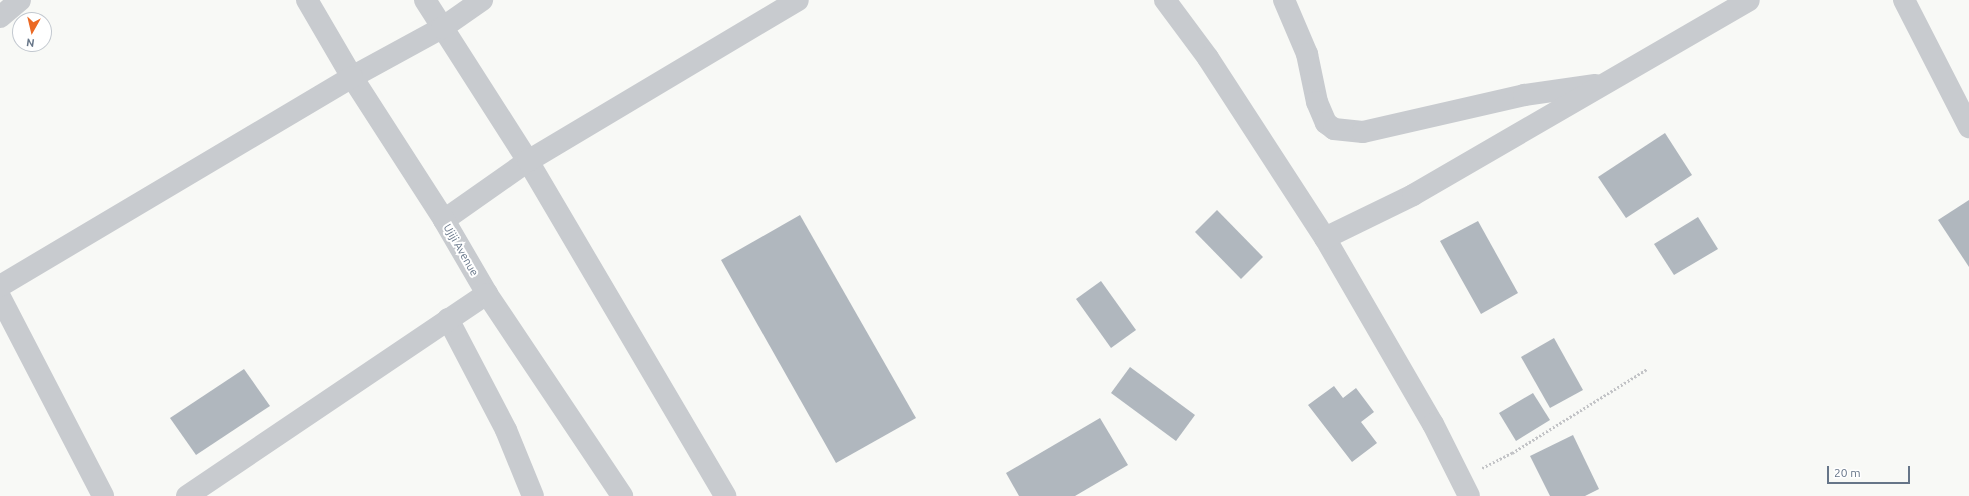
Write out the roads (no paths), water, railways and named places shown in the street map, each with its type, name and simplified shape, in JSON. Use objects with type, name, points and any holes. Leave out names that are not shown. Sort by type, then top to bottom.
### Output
[{"type":"street","points":[[0,17],[20,0]]},
{"type":"street","name":"Ujiji Avenue","points":[[307,0],[352,77],[444,220],[487,294],[622,496]]},
{"type":"street","points":[[424,0],[528,161],[725,496]]},
{"type":"street","points":[[0,286],[352,77],[442,28],[482,0]]},
{"type":"street","points":[[444,220],[528,161],[798,0]]},
{"type":"street","points":[[1165,0],[1208,58],[1325,238],[1433,424],[1464,488]]},
{"type":"street","points":[[1284,0],[1307,54],[1317,102],[1326,123],[1334,129],[1363,132],[1524,95],[1606,84]]},
{"type":"street","points":[[1325,238],[1413,195],[1750,0]]},
{"type":"street","points":[[1904,0],[1969,127]]},
{"type":"street","points":[[187,496],[487,294]]},
{"type":"street","points":[[0,297],[103,496]]},
{"type":"street","points":[[448,319],[506,430],[534,496]]}]
